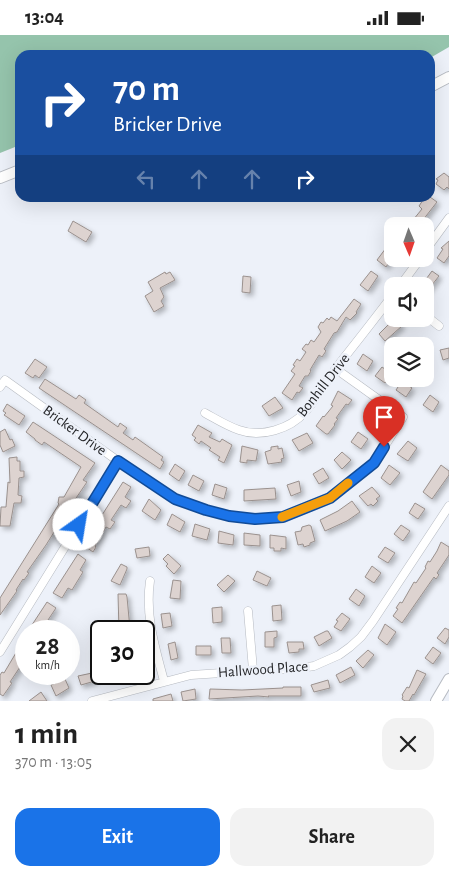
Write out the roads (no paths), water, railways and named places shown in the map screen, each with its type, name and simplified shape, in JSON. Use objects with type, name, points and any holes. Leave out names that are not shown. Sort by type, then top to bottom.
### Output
[{"type":"main road","points":[[435,84],[449,77]]},
{"type":"main road","points":[[0,178],[15,172]]},
{"type":"main road","points":[[436,701],[448,683]]},
{"type":"street","points":[[434,239],[449,218]]},
{"type":"street","name":"Bonhill Drive","points":[[205,413],[229,427],[253,433],[274,430],[295,421],[305,412],[384,306]]},
{"type":"street","points":[[434,322],[439,326]]},
{"type":"street","name":"Bricker Drive","points":[[0,387],[5,379],[118,461],[175,499],[229,516],[255,519],[283,517],[330,498],[374,463],[403,417],[336,369]]},
{"type":"street","points":[[0,652],[118,461]]},
{"type":"street","name":"Hallwood Place","points":[[92,701],[191,675],[282,670],[314,666],[338,655],[350,647],[373,621],[449,506]]},
{"type":"street","points":[[150,581],[148,599],[150,627],[164,681]]},
{"type":"street","points":[[248,611],[253,671]]}]
